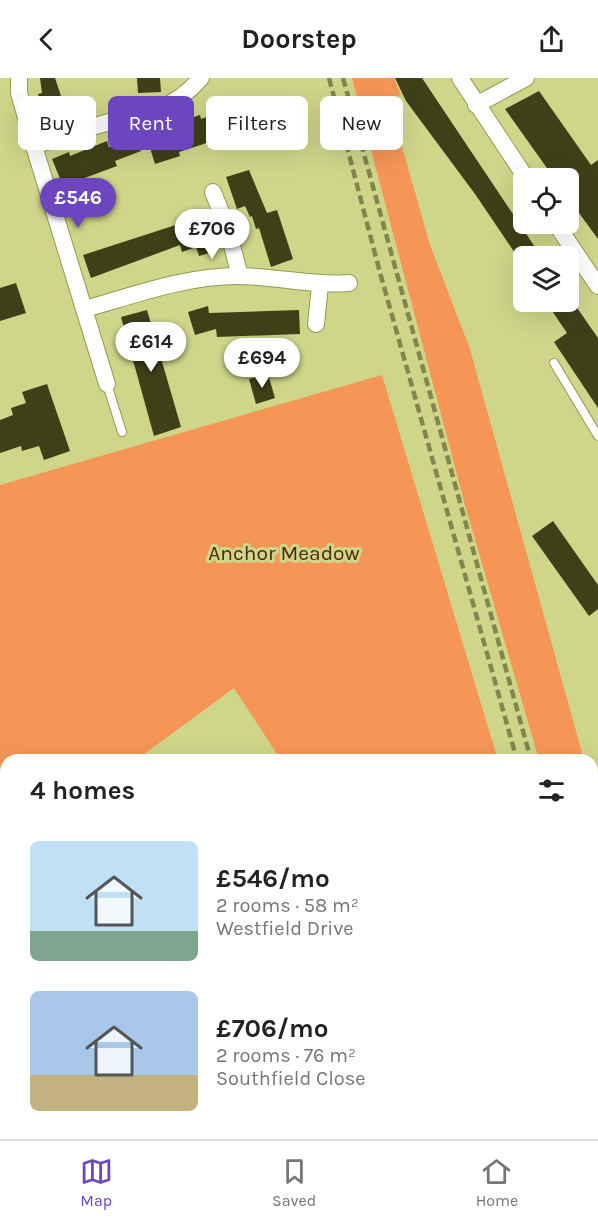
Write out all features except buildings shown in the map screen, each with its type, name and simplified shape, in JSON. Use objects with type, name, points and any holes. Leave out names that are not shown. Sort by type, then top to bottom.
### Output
[{"type":"street","points":[[19,78],[20,96]]},
{"type":"street","points":[[96,126],[154,112],[184,97],[201,78]]},
{"type":"street","points":[[460,78],[519,168]]},
{"type":"street","points":[[476,105],[526,78]]},
{"type":"street","points":[[35,150],[107,384]]},
{"type":"street","points":[[213,192],[227,227],[240,276]]},
{"type":"street","points":[[563,234],[598,286]]},
{"type":"street","points":[[85,309],[196,278],[240,276],[320,285],[349,283]]},
{"type":"street","points":[[315,324],[320,285]]},
{"type":"lane","points":[[554,363],[598,436]]},
{"type":"lane","points":[[107,384],[122,432]]},
{"type":"green space","points":[[352,78],[394,78],[401,95],[357,96]]},
{"type":"green space","points":[[371,150],[403,150],[430,245],[470,349],[582,754],[537,754],[465,505]]},
{"type":"green space","name":"Anchor Meadow","points":[[382,375],[496,754],[277,754],[234,688],[144,754],[0,754],[0,485]]},
{"type":"railway","points":[[329,78],[379,269],[515,754]]},
{"type":"railway","points":[[343,78],[529,754]]}]
